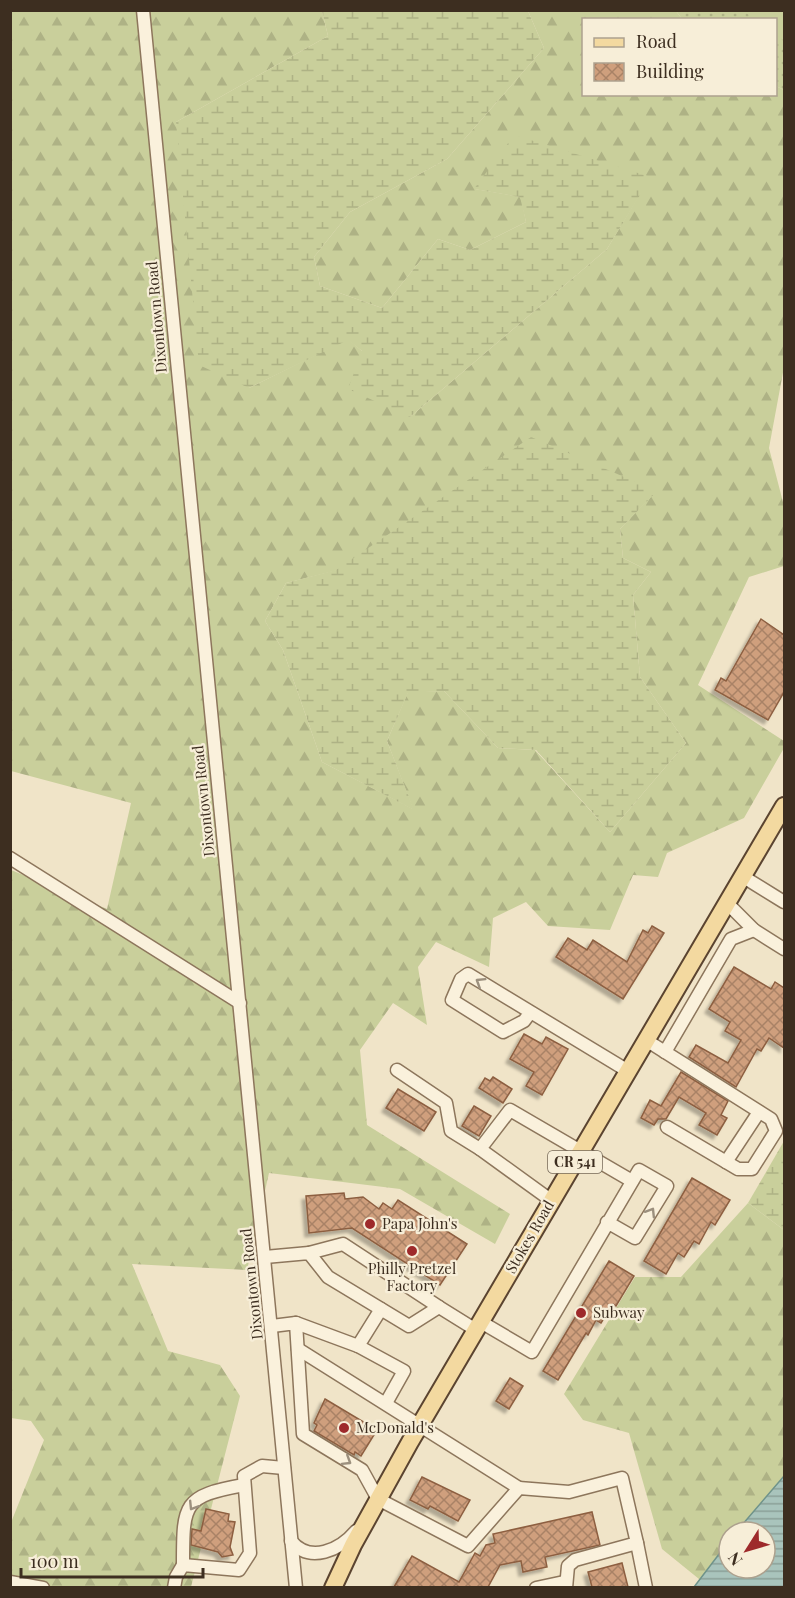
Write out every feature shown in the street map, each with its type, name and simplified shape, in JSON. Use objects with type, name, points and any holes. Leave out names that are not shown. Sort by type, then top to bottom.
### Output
[{"type":"main road","name":"Stokes Road","points":[[333,1587],[367,1518],[420,1424],[784,806]]},
{"type":"main road","name":"Stokes Road","points":[[327,1587],[353,1545]]},
{"type":"street","name":"Dixontown Road","points":[[143,10],[296,1587]]},
{"type":"street","points":[[10,858],[240,1003]]},
{"type":"street","points":[[742,876],[784,902]]},
{"type":"street","points":[[727,903],[754,930],[784,949]]},
{"type":"street","points":[[715,922],[730,939]]},
{"type":"street","points":[[664,1052],[730,939],[754,930]]},
{"type":"street","points":[[530,1013],[524,1021],[503,1032],[452,1000],[461,979],[468,974],[628,1071]]},
{"type":"street","points":[[675,992],[693,1004]]},
{"type":"street","points":[[646,1040],[771,1119],[776,1131],[752,1169],[738,1169],[667,1127]]},
{"type":"street","points":[[397,1070],[446,1103],[451,1131],[552,1201]]},
{"type":"street","points":[[480,1149],[510,1110],[632,1180]]},
{"type":"street","points":[[726,1162],[759,1112]]},
{"type":"street","points":[[265,1257],[309,1253],[343,1245],[439,1307],[532,1352],[607,1222],[639,1170],[667,1186],[635,1238],[607,1222]]},
{"type":"street","points":[[309,1253],[328,1277],[409,1326],[439,1307]]},
{"type":"street","points":[[358,1346],[381,1309]]},
{"type":"street","points":[[296,1323],[303,1434],[362,1470],[378,1499],[468,1546],[519,1488]]},
{"type":"street","points":[[272,1326],[296,1323],[358,1346],[404,1371],[386,1403]]},
{"type":"street","points":[[298,1349],[519,1488],[569,1492],[622,1478],[646,1587]]},
{"type":"street","points":[[183,1565],[239,1570],[250,1553],[244,1476],[262,1466],[284,1468]]},
{"type":"street","points":[[174,1587],[183,1565],[183,1534],[189,1506],[197,1497],[208,1492],[244,1485]]},
{"type":"street","points":[[291,1541],[301,1550],[326,1552],[345,1543],[367,1518]]},
{"type":"street","points":[[536,1587],[565,1585],[568,1566],[575,1560],[637,1543]]},
{"type":"street","points":[[11,1583],[43,1587]]},
{"type":"green space","points":[[11,11],[322,11],[328,36],[176,122],[249,388],[348,339],[362,351],[410,417],[607,249],[650,177],[475,189],[521,197],[526,222],[470,250],[438,239],[382,308],[320,286],[314,257],[350,212],[447,159],[544,48],[528,11],[676,11],[681,18],[582,18],[582,96],[777,96],[777,86],[784,90],[784,367],[769,448],[784,506],[784,566],[749,577],[698,685],[784,741],[784,748],[744,818],[667,853],[658,877],[633,875],[610,930],[548,926],[526,902],[493,918],[489,967],[436,942],[418,967],[427,1025],[393,1003],[360,1050],[367,1125],[510,1214],[495,1244],[400,1189],[269,1173],[247,1270],[132,1264],[168,1351],[220,1365],[240,1396],[191,1587],[11,1587],[10,1525],[44,1440],[31,1421],[11,1418],[11,870],[107,909],[131,803],[11,771]],"holes":[[[656,491],[620,529],[623,558],[651,572],[633,595],[640,677],[686,743],[610,832],[535,750],[498,748],[444,691],[408,692],[387,741],[413,809],[322,762],[283,650],[265,621],[286,583]]]},
{"type":"green space","points":[[322,11],[528,11],[544,48],[447,159],[350,212],[314,257],[320,286],[382,308],[438,239],[470,250],[526,222],[520,197],[474,189],[514,135],[651,177],[607,249],[410,417],[348,389],[362,351],[348,340],[249,388],[199,365],[176,122],[328,36]]},
{"type":"green space","points":[[676,11],[784,11],[784,90],[777,86],[777,18],[681,18]]},
{"type":"green space","points":[[743,11],[784,11],[784,41],[777,35],[777,18],[754,18]]},
{"type":"green space","points":[[531,437],[657,491],[620,529],[623,558],[651,572],[633,595],[640,677],[686,743],[610,832],[536,750],[498,748],[444,691],[408,693],[387,741],[414,810],[322,762],[283,650],[265,621],[286,583],[336,570]]},
{"type":"green space","points":[[784,1141],[784,1230],[748,1203]]},
{"type":"green space","points":[[748,1203],[784,1230],[784,1587],[697,1587],[699,1579],[662,1549],[629,1433],[583,1420],[564,1394],[635,1277],[681,1277]]},
{"type":"water","points":[[784,1476],[784,1587],[694,1587],[717,1557],[717,1580],[777,1580],[777,1520],[746,1520]]},
{"type":"building","points":[[761,619],[784,635],[784,692],[768,720],[715,690],[721,678],[726,681]]},
{"type":"building","points":[[652,926],[664,933],[623,999],[556,957],[568,938],[587,950],[593,940],[627,962],[643,930],[648,933]]},
{"type":"building","points":[[734,967],[771,989],[775,982],[784,988],[784,1048],[769,1038],[761,1051],[757,1049],[736,1087],[689,1057],[696,1045],[728,1063],[741,1040],[725,1031],[730,1022],[709,1009]]},
{"type":"building","points":[[524,1034],[542,1044],[546,1037],[568,1049],[542,1095],[526,1086],[534,1072],[510,1059]]},
{"type":"building","points":[[681,1072],[728,1101],[721,1115],[727,1118],[717,1135],[699,1125],[706,1113],[679,1097],[666,1119],[658,1119],[654,1125],[641,1118],[650,1100],[661,1106]]},
{"type":"building","points":[[493,1077],[512,1089],[503,1103],[479,1088],[485,1078],[490,1081]]},
{"type":"building","points":[[398,1089],[436,1112],[424,1131],[386,1108]]},
{"type":"building","points":[[474,1106],[491,1116],[479,1136],[462,1126]]},
{"type":"building","points":[[692,1178],[730,1200],[715,1225],[711,1222],[699,1244],[694,1241],[684,1257],[678,1253],[666,1274],[644,1261]]},
{"type":"building","points":[[344,1193],[345,1199],[363,1197],[379,1209],[383,1203],[392,1209],[398,1200],[467,1244],[440,1285],[352,1228],[309,1233],[306,1196]]},
{"type":"building","points":[[609,1261],[634,1276],[616,1306],[613,1304],[601,1323],[596,1320],[588,1335],[586,1333],[558,1380],[543,1371]]},
{"type":"building","points":[[510,1378],[523,1386],[509,1409],[496,1401]]},
{"type":"building","name":"McDonald's","points":[[325,1399],[377,1430],[361,1456],[355,1452],[354,1455],[314,1431],[317,1425],[314,1423]]},
{"type":"building","points":[[422,1477],[470,1500],[458,1521],[430,1506],[428,1509],[410,1500]]},
{"type":"building","points":[[206,1509],[229,1514],[228,1521],[235,1522],[230,1547],[233,1555],[222,1557],[218,1552],[191,1545],[192,1529],[201,1531]]},
{"type":"building","points":[[592,1512],[600,1545],[545,1557],[547,1567],[523,1572],[521,1561],[500,1565],[488,1587],[394,1587],[412,1556],[459,1582],[475,1553],[480,1556],[486,1545],[495,1543],[493,1534]]},
{"type":"building","points":[[622,1563],[628,1587],[592,1587],[588,1572]]},
{"type":"place","name":"Papa John's","points":[[370,1224]]},
{"type":"place","name":"Philly Pretzel Factory","points":[[412,1251]]},
{"type":"place","name":"Subway","points":[[581,1313]]},
{"type":"place","name":"McDonald's","points":[[344,1428]]}]
